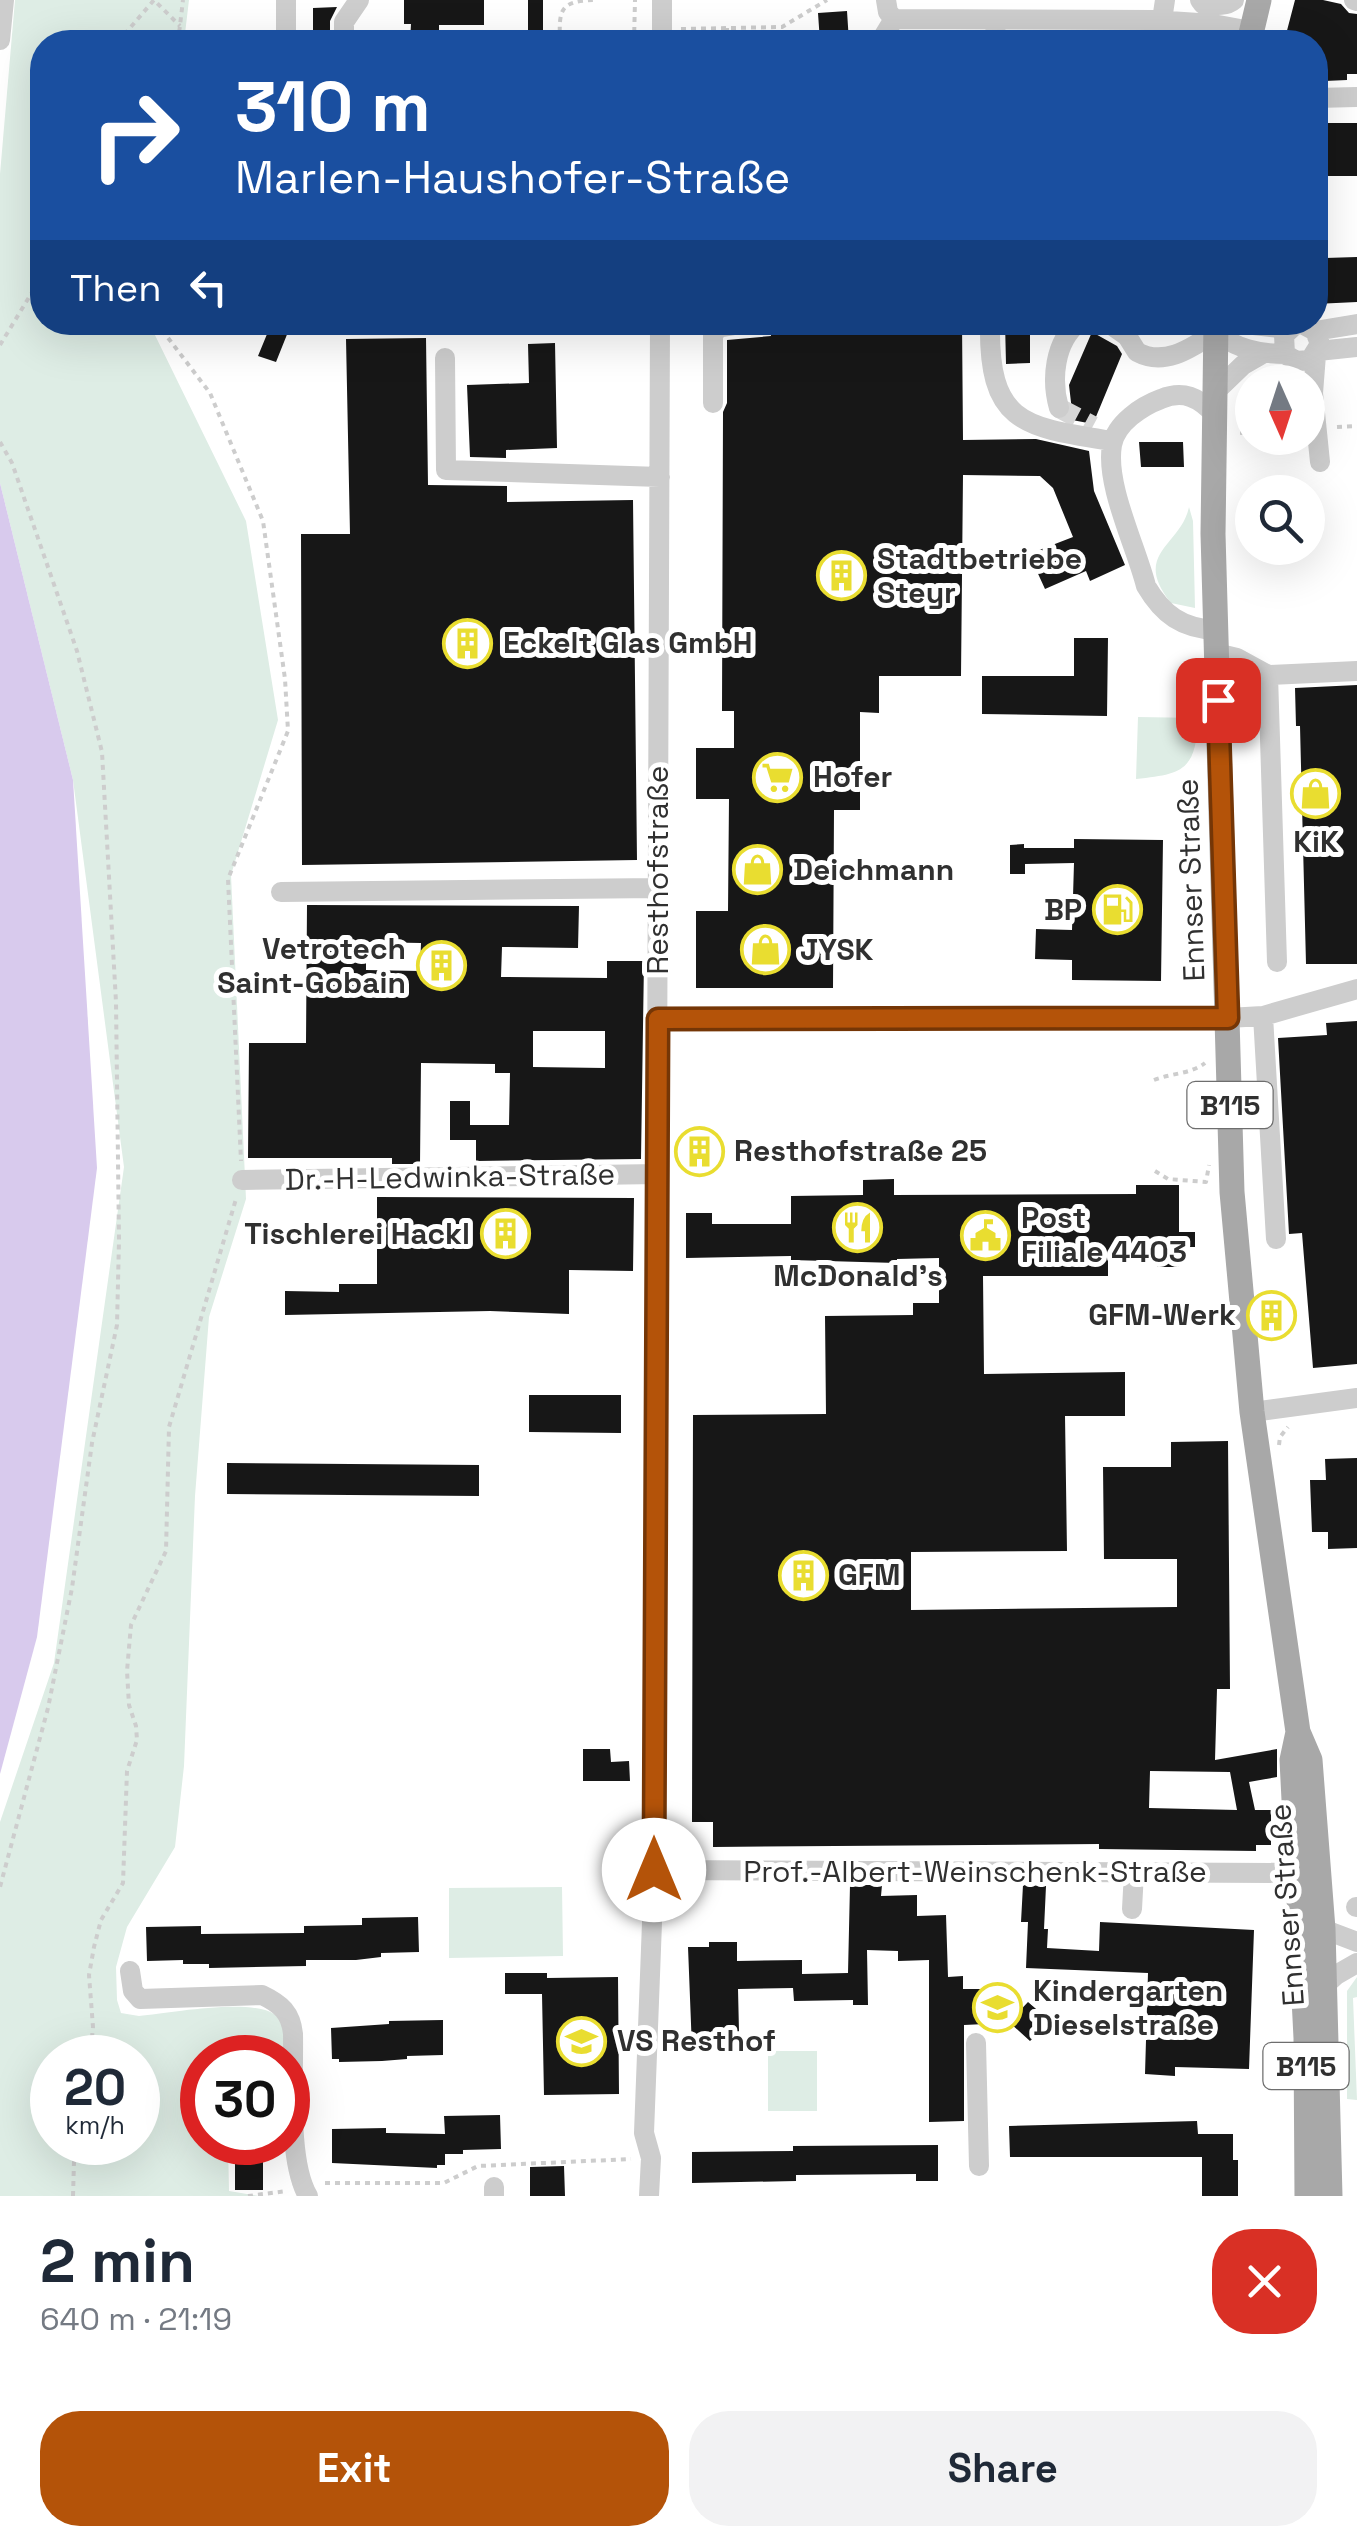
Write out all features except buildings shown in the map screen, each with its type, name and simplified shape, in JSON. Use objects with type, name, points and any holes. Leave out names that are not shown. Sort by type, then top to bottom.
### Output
[{"type":"main road","points":[[1252,30],[1258,0]]},
{"type":"main road","name":"Ennser Straße","points":[[1219,335],[1215,403],[1216,642],[1235,1239],[1252,1412],[1298,1732],[1310,1760],[1323,1929],[1330,2196]]},
{"type":"main road","name":"Ennser Straße","points":[[1298,1732],[1292,1760],[1306,2038],[1307,2196]]},
{"type":"street","points":[[0,40],[4,0]]},
{"type":"street","points":[[286,0],[286,30]]},
{"type":"street","points":[[344,30],[344,22],[358,0]]},
{"type":"street","points":[[662,0],[662,30]]},
{"type":"street","points":[[1200,0],[1215,6],[1234,0]]},
{"type":"street","points":[[890,9],[995,20],[1160,13],[1234,30]]},
{"type":"street","points":[[995,20],[995,30]]},
{"type":"street","points":[[1328,97],[1357,96]]},
{"type":"street","points":[[1306,350],[1357,324]]},
{"type":"street","name":"Resthofstraße","points":[[649,2196],[650,2158],[644,2133],[654,1870],[660,335]]},
{"type":"street","points":[[712,402],[714,335]]},
{"type":"street","points":[[991,335],[998,397],[1012,412],[1037,425],[1112,441]]},
{"type":"street","points":[[1059,408],[1054,382],[1066,335]]},
{"type":"street","points":[[1126,335],[1142,356],[1173,357],[1206,335]]},
{"type":"street","points":[[1228,335],[1237,346],[1262,354],[1357,348]]},
{"type":"street","points":[[1304,335],[1314,386],[1320,462]]},
{"type":"street","points":[[1262,354],[1242,365],[1215,403],[1174,394],[1134,413],[1112,441],[1112,475],[1146,586],[1155,601],[1174,620],[1268,674]]},
{"type":"street","points":[[1173,357],[1174,394]]},
{"type":"street","points":[[445,358],[446,470],[660,478]]},
{"type":"street","points":[[1093,426],[1112,441]]},
{"type":"street","points":[[1218,700],[1268,674],[1357,670]]},
{"type":"street","points":[[1268,674],[1276,962]]},
{"type":"street","points":[[281,892],[658,888]]},
{"type":"street","points":[[658,1019],[1228,1018],[1263,1016],[1357,988]]},
{"type":"street","points":[[1263,1016],[1276,1240]]},
{"type":"street","name":"Dr.-H-Ledwinka-Straße","points":[[242,1180],[658,1174]]},
{"type":"street","points":[[1252,1412],[1357,1398]]},
{"type":"street","name":"Prof.-Albert-Weinschenk-Straße","points":[[654,1870],[1297,1873]]},
{"type":"street","points":[[1132,1910],[1134,1872]]},
{"type":"street","points":[[1323,1929],[1357,1942]]},
{"type":"street","points":[[1325,1985],[1357,1962]]},
{"type":"street","points":[[130,1970],[133,1991],[140,1999],[262,1995],[289,2015],[293,2034],[296,2160],[304,2190]]},
{"type":"street","points":[[976,2043],[978,2166]]},
{"type":"path","points":[[128,30],[154,0],[180,26]]},
{"type":"path","points":[[180,30],[183,0]]},
{"type":"path","points":[[560,30],[559,16],[564,6],[576,0],[595,0]]},
{"type":"path","points":[[634,30],[635,0]]},
{"type":"path","points":[[711,30],[782,27],[827,0]]},
{"type":"path","points":[[0,344],[30,295]]},
{"type":"path","points":[[92,2035],[90,1975],[94,1947],[102,1920],[123,1883],[127,1771],[136,1740],[127,1672],[132,1624],[166,1551],[169,1426],[242,1180],[228,880],[288,731],[285,678],[262,521],[210,393],[166,335]]},
{"type":"path","points":[[1328,428],[1357,426]]},
{"type":"path","points":[[0,442],[12,463],[77,651],[102,752],[116,1002],[120,1163],[116,1325],[92,1443],[72,1588],[48,1708],[0,1887]]},
{"type":"path","points":[[1154,1080],[1174,1072],[1194,1072],[1208,1061],[1208,1077]]},
{"type":"path","points":[[1155,1170],[1168,1179],[1206,1182],[1209,1162]]},
{"type":"path","points":[[248,2196],[444,2183],[478,2166],[650,2158]]},
{"type":"path","points":[[72,2196],[74,2165]]},
{"type":"shaded area","points":[[15,0],[189,0],[185,30],[30,30],[30,335],[155,335],[246,521],[278,720],[231,875],[246,1199],[209,1317],[195,1496],[184,1766],[175,1847],[127,1927],[116,1967],[121,2013],[139,2016],[247,2007],[274,2014],[282,2023],[285,2035],[180,2035],[180,2165],[228,2165],[229,2191],[259,2196],[0,2196],[0,1822],[54,1663],[124,1167],[73,780],[0,483],[0,174]]},
{"type":"shaded area","points":[[0,483],[73,780],[97,1168],[37,1637],[0,1774]]},
{"type":"shaded area","points":[[1189,507],[1193,521],[1195,608],[1171,603],[1156,572],[1162,551]]},
{"type":"shaded area","points":[[1138,717],[1198,718],[1194,749],[1184,766],[1166,775],[1136,779]]},
{"type":"shaded area","points":[[562,1887],[563,1956],[449,1958],[449,1888]]},
{"type":"shaded area","points":[[1357,1977],[1357,1997],[1353,1998],[1357,2100],[1347,2099],[1347,1991]]},
{"type":"shaded area","points":[[768,2051],[817,2051],[817,2111],[768,2111]]},
{"type":"tunnel","points":[[1059,408],[1093,426]]},
{"type":"place","name":"Stadtbetriebe Steyr","points":[[842,576]]},
{"type":"place","name":"Eckelt Glas GmbH","points":[[468,643]]},
{"type":"place","name":"Hofer","points":[[778,777]]},
{"type":"place","name":"KiK","points":[[1316,793]]},
{"type":"place","name":"Deichmann","points":[[758,870]]},
{"type":"place","name":"BP","points":[[1117,910]]},
{"type":"place","name":"JYSK","points":[[765,950]]},
{"type":"place","name":"Vetrotech Saint-Gobain","points":[[441,966]]},
{"type":"place","name":"Resthofstraße 25","points":[[699,1151]]},
{"type":"place","name":"McDonald's","points":[[858,1227]]},
{"type":"place","name":"Tischlerei Hackl","points":[[505,1234]]},
{"type":"place","name":"Post Filiale 4403","points":[[986,1235]]},
{"type":"place","name":"GFM-Werk","points":[[1271,1315]]},
{"type":"place","name":"GFM","points":[[803,1575]]},
{"type":"place","name":"Kindergarten Dieselstraße","points":[[998,2008]]},
{"type":"place","name":"VS Resthof","points":[[582,2041]]},
{"type":"route","points":[[654,1870],[658,1019],[1228,1018],[1218,700]]}]
